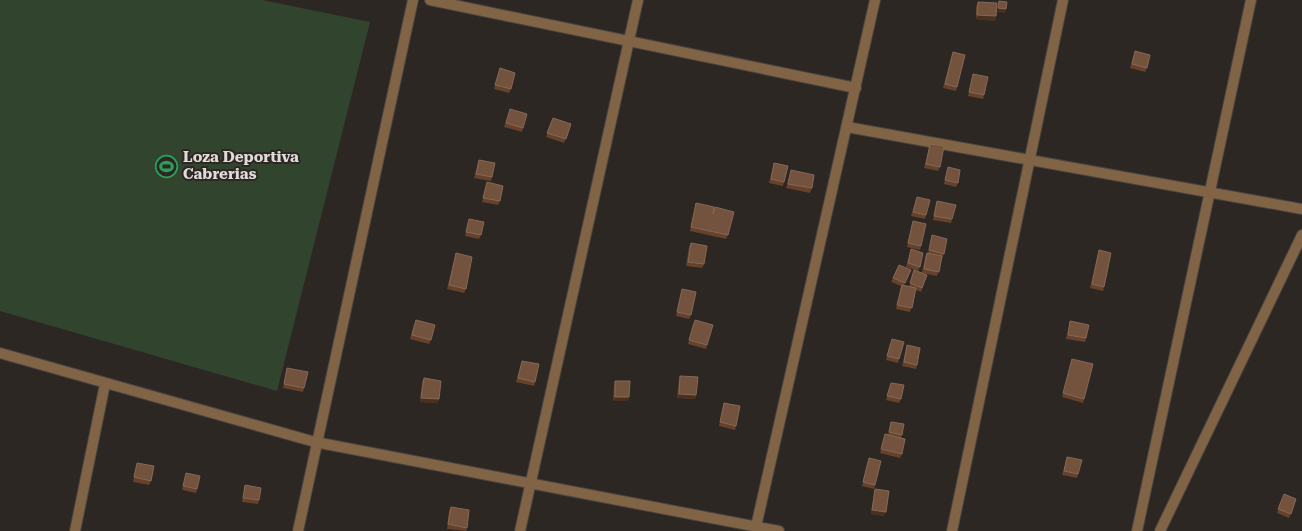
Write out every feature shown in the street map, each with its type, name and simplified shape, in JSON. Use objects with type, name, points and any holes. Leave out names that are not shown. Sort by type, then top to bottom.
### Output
[{"type":"street","points":[[298,531],[315,442],[413,0]]},
{"type":"street","points":[[430,0],[856,88]]},
{"type":"street","points":[[520,531],[638,0]]},
{"type":"street","points":[[756,529],[875,0]]},
{"type":"street","points":[[952,531],[1063,0]]},
{"type":"street","points":[[1137,531],[1251,0]]},
{"type":"street","points":[[847,127],[1302,208]]},
{"type":"street","points":[[1160,531],[1302,235]]},
{"type":"street","points":[[0,353],[315,442],[756,529],[779,531]]},
{"type":"street","points":[[75,531],[105,384]]},
{"type":"green space","name":"Loza Deportiva Cabrerias","points":[[0,0],[262,0],[370,22],[277,391],[0,311]]},
{"type":"building","points":[[999,1],[1007,2],[1006,9],[998,8]]},
{"type":"building","points":[[978,2],[997,3],[996,16],[977,15]]},
{"type":"building","points":[[1135,51],[1150,55],[1147,68],[1132,64]]},
{"type":"building","points":[[953,52],[965,55],[957,87],[945,84]]},
{"type":"building","points":[[500,68],[515,73],[511,89],[495,85]]},
{"type":"building","points":[[973,74],[988,77],[984,95],[969,92]]},
{"type":"building","points":[[510,109],[527,114],[523,128],[506,123]]},
{"type":"building","points":[[553,118],[571,124],[566,139],[547,133]]},
{"type":"building","points":[[930,144],[944,146],[940,167],[926,164]]},
{"type":"building","points":[[479,160],[495,163],[492,177],[476,174]]},
{"type":"building","points":[[774,163],[788,166],[784,182],[771,179]]},
{"type":"building","points":[[948,167],[960,170],[958,183],[945,180]]},
{"type":"building","points":[[791,170],[814,175],[812,188],[788,184]]},
{"type":"building","points":[[487,182],[503,186],[500,201],[483,198]]},
{"type":"building","points":[[917,197],[930,200],[926,215],[913,212]]},
{"type":"building","points":[[937,201],[956,205],[952,219],[934,216]]},
{"type":"building","points":[[696,203],[714,207],[713,214],[715,207],[734,212],[728,235],[691,227]]},
{"type":"building","points":[[469,219],[484,222],[481,235],[466,232]]},
{"type":"building","points":[[913,221],[926,224],[921,246],[908,243]]},
{"type":"building","points":[[932,235],[947,239],[944,254],[929,250]]},
{"type":"building","points":[[691,243],[707,246],[704,264],[688,262]]},
{"type":"building","points":[[911,249],[923,253],[920,267],[908,263]]},
{"type":"building","points":[[1099,250],[1111,253],[1104,287],[1092,284]]},
{"type":"building","points":[[456,253],[472,257],[466,289],[449,285]]},
{"type":"building","points":[[927,253],[942,256],[939,272],[924,269]]},
{"type":"building","points":[[899,265],[911,270],[905,283],[893,278]]},
{"type":"building","points":[[914,270],[927,275],[922,288],[910,283]]},
{"type":"building","points":[[902,285],[916,288],[912,308],[897,305]]},
{"type":"building","points":[[682,289],[696,292],[691,315],[677,312]]},
{"type":"building","points":[[416,320],[435,325],[431,340],[412,335]]},
{"type":"building","points":[[695,320],[713,325],[707,345],[689,340]]},
{"type":"building","points":[[1070,321],[1089,325],[1086,338],[1068,335]]},
{"type":"building","points":[[892,339],[904,342],[899,359],[887,356]]},
{"type":"building","points":[[907,345],[920,348],[917,365],[904,362]]},
{"type":"building","points":[[1072,359],[1093,364],[1084,399],[1063,393]]},
{"type":"building","points":[[522,361],[539,364],[535,382],[518,378]]},
{"type":"building","points":[[287,368],[308,372],[304,388],[284,384]]},
{"type":"building","points":[[680,376],[698,377],[696,395],[679,394]]},
{"type":"building","points":[[424,378],[441,381],[439,399],[421,398]]},
{"type":"building","points":[[615,381],[630,381],[629,397],[615,397]]},
{"type":"building","points":[[891,383],[904,385],[901,399],[887,396]]},
{"type":"building","points":[[724,403],[740,406],[736,426],[720,422]]},
{"type":"building","points":[[891,422],[904,424],[902,435],[889,432]]},
{"type":"building","points":[[885,434],[905,439],[902,454],[881,449]]},
{"type":"building","points":[[1067,457],[1082,460],[1078,474],[1064,471]]},
{"type":"building","points":[[869,458],[881,461],[875,485],[863,482]]},
{"type":"building","points":[[137,463],[154,466],[151,481],[134,477]]},
{"type":"building","points":[[186,473],[200,476],[197,489],[183,486]]},
{"type":"building","points":[[245,485],[261,488],[259,500],[243,498]]},
{"type":"building","points":[[875,489],[889,491],[886,512],[872,510]]},
{"type":"building","points":[[1284,494],[1296,499],[1291,514],[1278,509]]},
{"type":"building","points":[[451,507],[469,510],[467,528],[448,524]]},
{"type":"place","name":"Loza Deportiva Cabrerias","points":[[167,166]]}]
